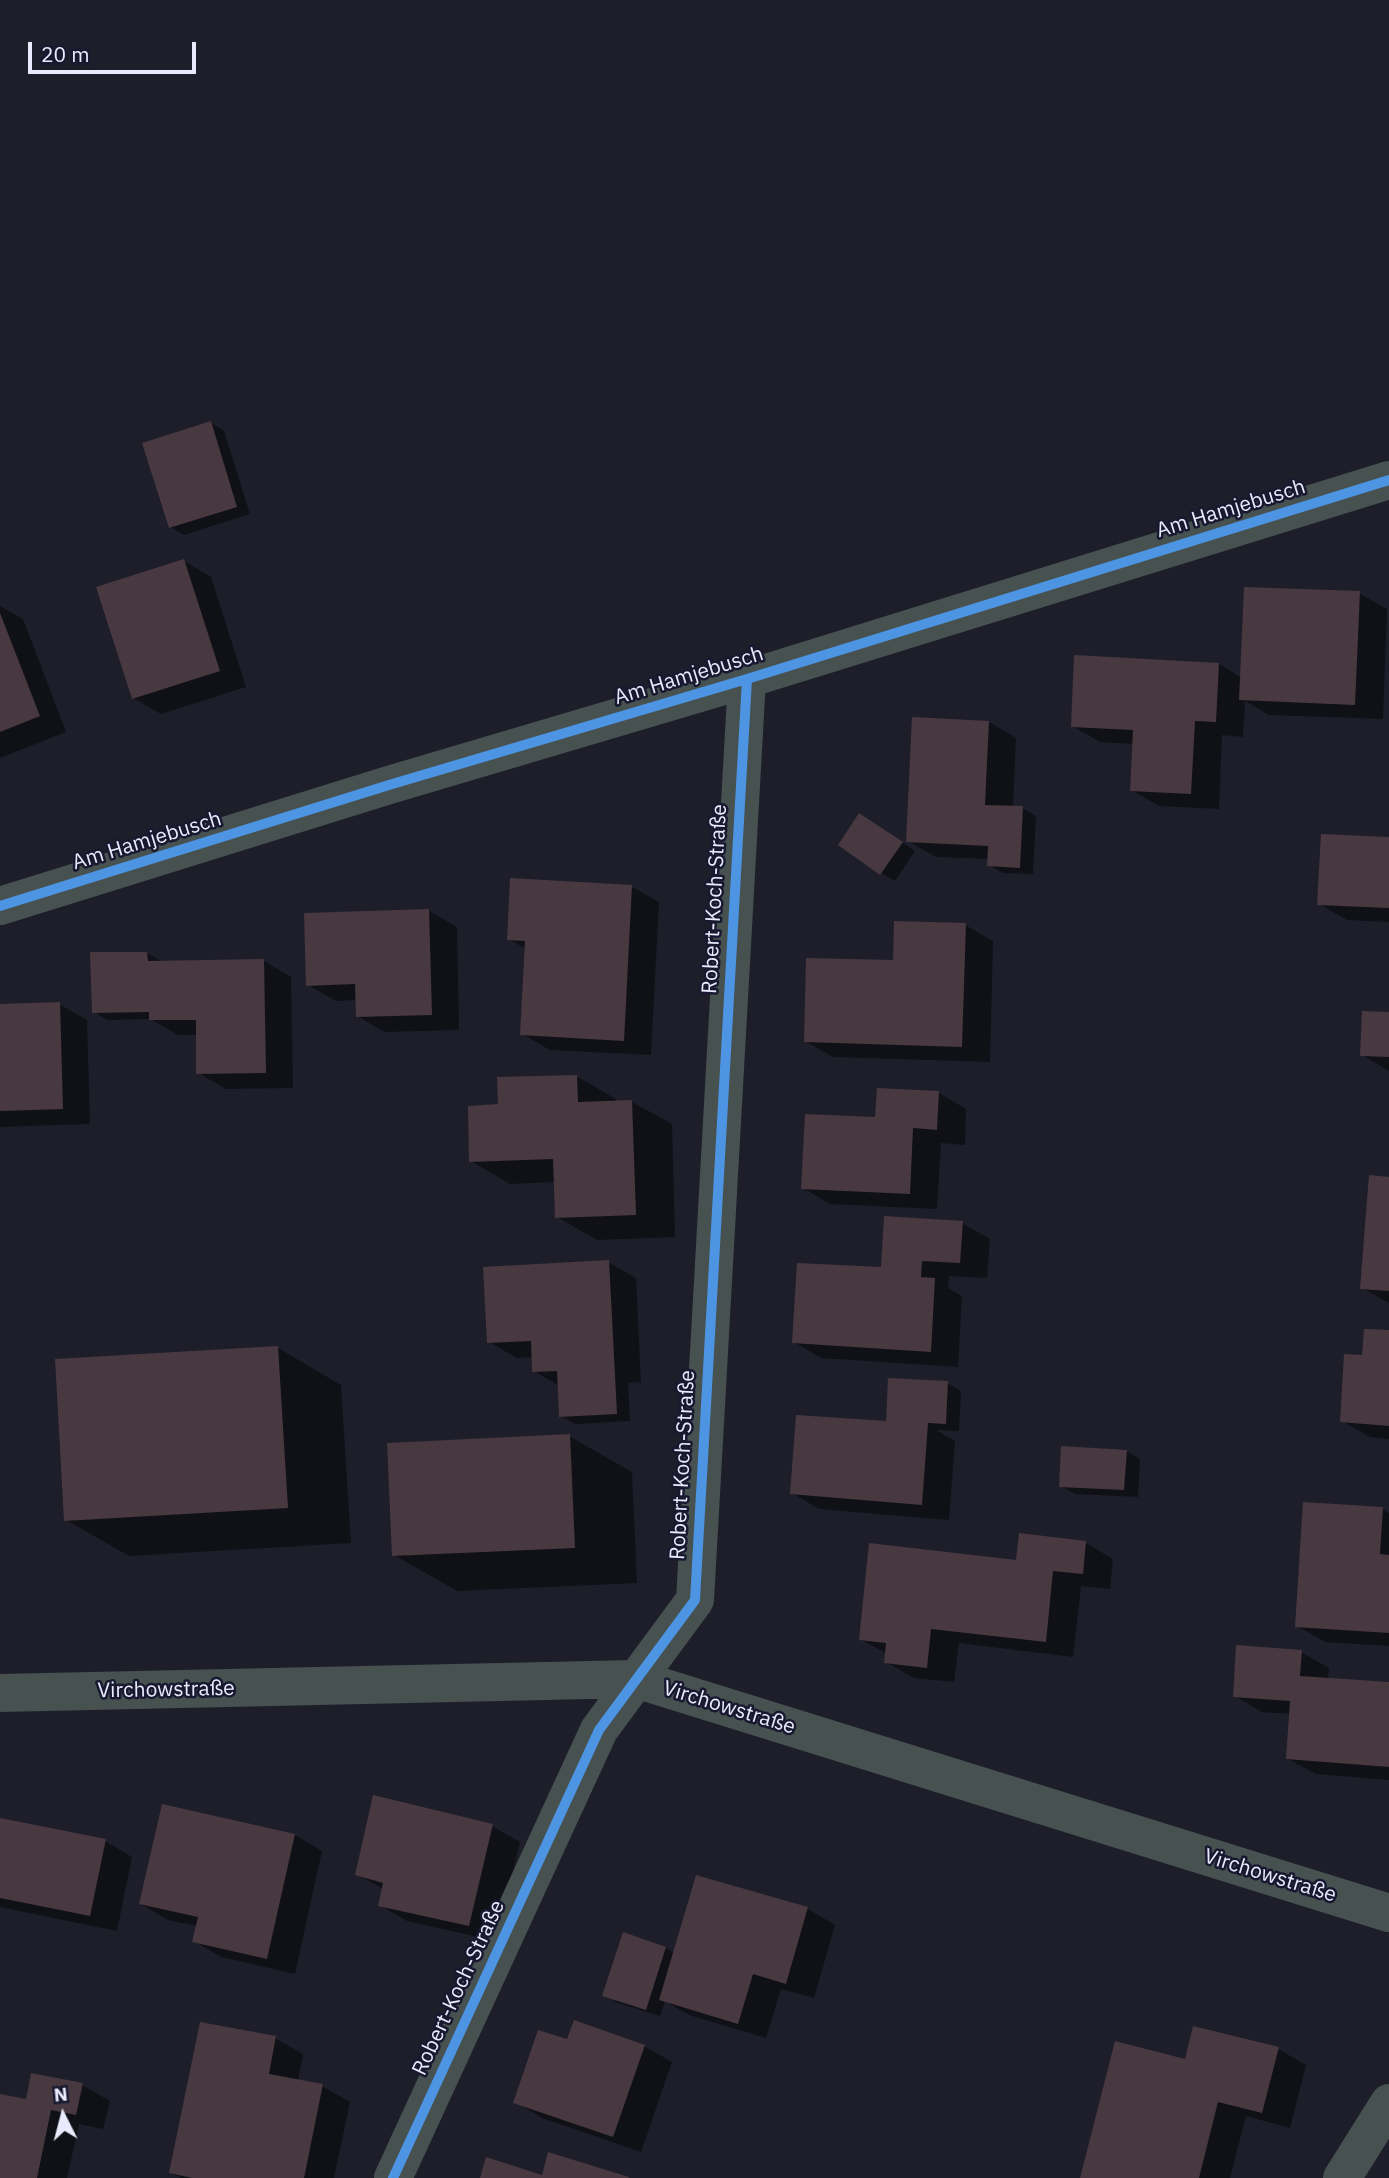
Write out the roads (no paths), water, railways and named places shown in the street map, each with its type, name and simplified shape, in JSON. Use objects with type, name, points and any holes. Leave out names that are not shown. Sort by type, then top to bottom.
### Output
[{"type":"street","name":"Am Hamjebusch","points":[[0,906],[1389,480]]},
{"type":"street","name":"Robert-Koch-Straße","points":[[393,2178],[599,1730],[695,1600],[747,679]]},
{"type":"street","name":"Virchowstraße","points":[[0,1693],[636,1679],[1389,1913]]},
{"type":"street","points":[[1342,2178],[1389,2103]]}]
